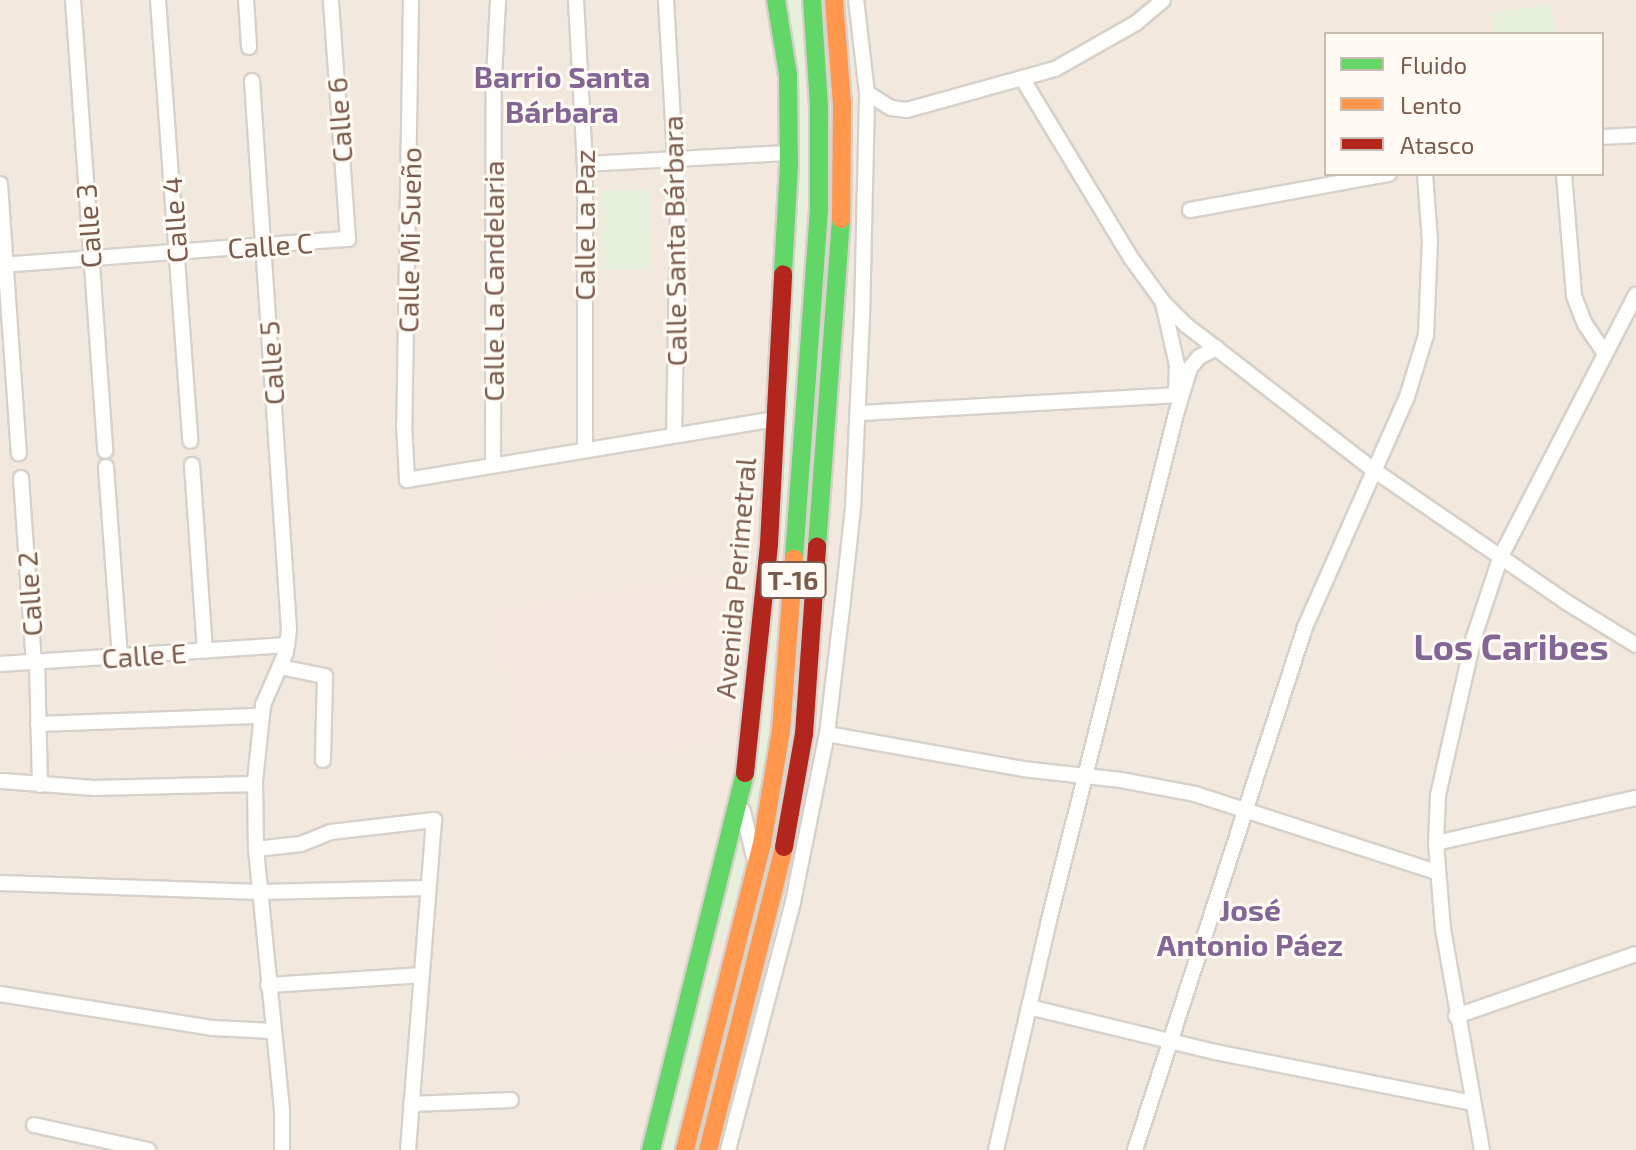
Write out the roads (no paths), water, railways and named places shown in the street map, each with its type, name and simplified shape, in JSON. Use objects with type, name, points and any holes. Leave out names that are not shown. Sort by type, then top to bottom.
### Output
[{"type":"main road","name":"Avenida Perimetral","points":[[651,1150],[743,787],[763,603],[789,153],[788,75],[776,0]]},
{"type":"main road","name":"Avenida Perimetral","points":[[685,1150],[757,865],[781,731],[820,158],[812,0]]},
{"type":"main road","name":"T-16","points":[[708,1150],[784,849],[804,734],[841,212],[842,104],[834,0]]},
{"type":"street","name":"Calle 3","points":[[73,0],[120,656]]},
{"type":"street","name":"Calle 4","points":[[158,0],[190,441]]},
{"type":"street","points":[[246,0],[249,47]]},
{"type":"street","name":"Calle 6","points":[[331,0],[348,239]]},
{"type":"street","name":"Calle Mi Sueño","points":[[411,0],[404,424],[407,480],[493,465]]},
{"type":"street","name":"Calle La Candelaria","points":[[493,465],[494,77],[498,0]]},
{"type":"street","name":"Calle La Paz","points":[[576,0],[585,164],[585,449]]},
{"type":"street","name":"Calle Santa Bárbara","points":[[666,0],[676,159],[674,434]]},
{"type":"street","points":[[728,1150],[793,902],[827,734],[853,507],[859,413],[867,93],[856,0]]},
{"type":"street","points":[[867,93],[891,108],[907,110],[1055,69],[1136,23],[1161,1]]},
{"type":"street","points":[[1022,78],[1131,258],[1163,302],[1375,471],[1566,602],[1636,645]]},
{"type":"street","name":"Calle 5","points":[[252,81],[287,645]]},
{"type":"street","points":[[1604,137],[1636,135]]},
{"type":"street","points":[[585,164],[789,153]]},
{"type":"street","points":[[1190,210],[1378,176]]},
{"type":"street","points":[[1135,1150],[1168,1040],[1305,627],[1407,397],[1426,335],[1430,241],[1425,176]]},
{"type":"street","points":[[1564,176],[1574,296],[1585,324],[1604,352]]},
{"type":"street","points":[[0,184],[3,264],[19,453]]},
{"type":"street","name":"Calle C","points":[[3,264],[348,239]]},
{"type":"street","points":[[1482,1150],[1456,1016],[1437,872],[1438,795],[1460,690],[1501,556],[1636,295]]},
{"type":"street","points":[[1163,302],[1177,365],[1176,414]]},
{"type":"street","points":[[996,1150],[1084,778],[1176,414],[1190,368],[1199,357],[1217,348]]},
{"type":"street","points":[[859,413],[1176,395]]},
{"type":"street","points":[[493,465],[776,419]]},
{"type":"street","points":[[192,465],[205,651]]},
{"type":"street","name":"Calle 2","points":[[21,478],[36,662],[40,785]]},
{"type":"street","points":[[763,603],[798,507]]},
{"type":"street","points":[[282,1150],[282,1109],[256,849],[255,784],[261,716],[267,691],[287,645]]},
{"type":"street","name":"Calle E","points":[[0,664],[287,645]]},
{"type":"street","points":[[280,667],[325,676],[323,760]]},
{"type":"street","points":[[38,724],[261,716]]},
{"type":"street","points":[[827,734],[1084,778],[1136,783],[1245,808],[1437,872]]},
{"type":"street","points":[[2,781],[40,785],[255,784]]},
{"type":"street","points":[[743,787],[744,822],[757,865]]},
{"type":"street","points":[[1436,843],[1636,798]]},
{"type":"street","points":[[256,849],[301,844],[331,832],[434,820],[408,1150]]},
{"type":"street","points":[[0,883],[260,892],[427,888]]},
{"type":"street","points":[[1456,1016],[1636,954]]},
{"type":"street","points":[[268,985],[421,975]]},
{"type":"street","points":[[0,994],[174,1023],[273,1031]]},
{"type":"street","points":[[1029,1007],[1168,1040],[1473,1103]]},
{"type":"street","points":[[411,1104],[511,1100]]},
{"type":"street","points":[[34,1125],[93,1144],[148,1150]]},
{"type":"district","name":"Barrio Santa Bárbara","points":[[562,93]]},
{"type":"district","name":"Los Caribes","points":[[1511,646]]},
{"type":"district","name":"José Antonio Páez","points":[[1250,926]]}]
